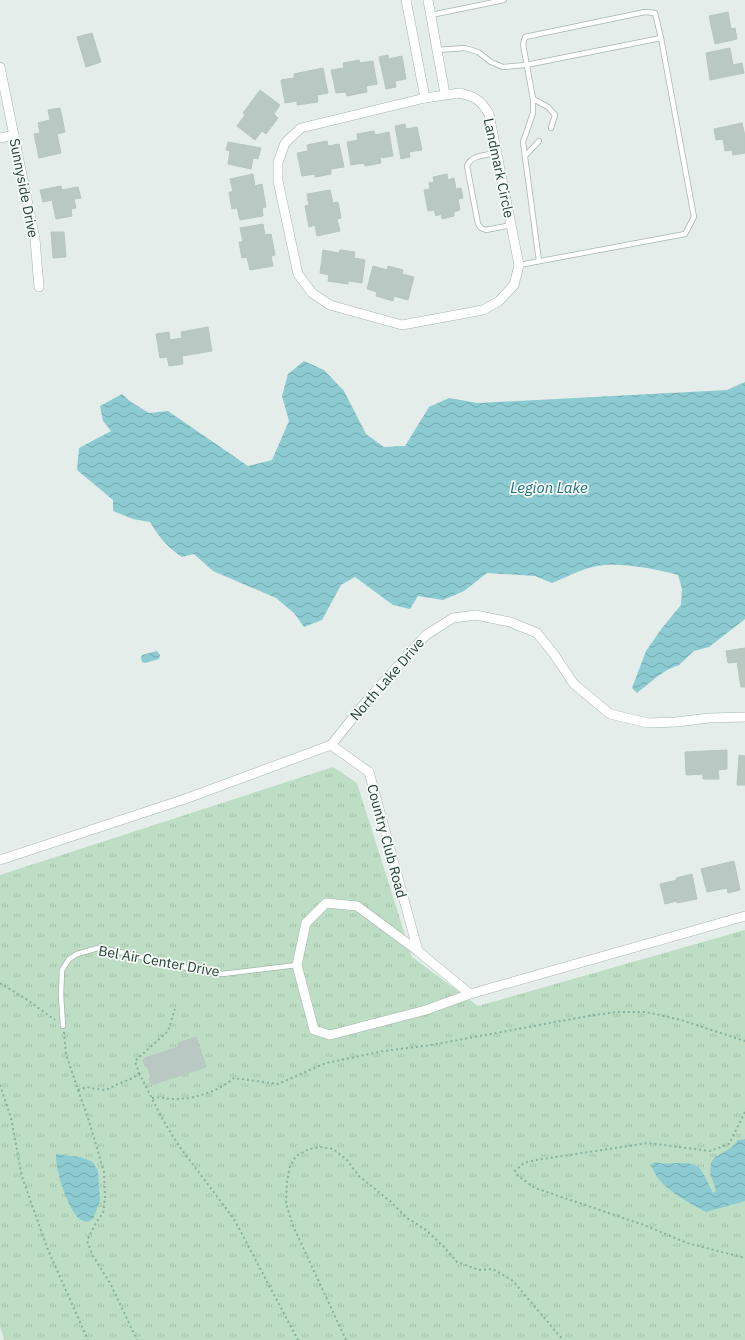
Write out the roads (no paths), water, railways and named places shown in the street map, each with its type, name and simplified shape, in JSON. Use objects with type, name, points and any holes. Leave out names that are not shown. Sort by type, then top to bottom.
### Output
[{"type":"street","points":[[406,0],[425,98]]},
{"type":"street","points":[[428,0],[446,94]]},
{"type":"street","name":"Sunnyside Drive","points":[[0,67],[35,239],[39,287]]},
{"type":"street","name":"Landmark Circle","points":[[459,93],[470,96],[483,103],[489,114],[519,265],[514,285],[499,301],[483,310],[402,325],[330,305],[312,293],[298,274],[278,181],[278,162],[285,143],[301,128],[446,94],[459,93]]},
{"type":"street","points":[[0,138],[14,136]]},
{"type":"street","name":"North Lake Drive","points":[[331,745],[369,698],[426,635],[453,618],[476,615],[510,622],[537,633],[553,653],[574,684],[610,714],[648,723],[676,722],[709,718],[745,717]]},
{"type":"street","points":[[0,860],[185,799],[331,745]]},
{"type":"street","name":"Country Club Road","points":[[331,745],[368,772],[418,951]]},
{"type":"street","points":[[470,994],[418,951],[357,906],[326,903],[306,923],[297,965],[314,1030],[330,1036],[426,1010],[470,994],[745,916]]},
{"type":"lane","points":[[431,15],[504,0]]},
{"type":"lane","points":[[519,265],[539,260],[686,234],[694,216],[655,13],[645,12],[628,15],[525,37],[523,44],[533,100],[533,113],[523,142],[539,260]]},
{"type":"lane","points":[[437,50],[465,48],[478,52],[491,62],[503,67],[526,65],[661,38]]},
{"type":"lane","points":[[533,100],[548,107],[555,115],[551,128]]},
{"type":"lane","points":[[525,156],[539,140]]},
{"type":"lane","points":[[497,153],[473,158],[469,161],[467,166],[478,224],[481,228],[486,230],[511,225]]},
{"type":"lane","name":"Bel Air Center Drive","points":[[64,1026],[61,995],[62,970],[69,958],[98,948],[135,954],[171,965],[222,974],[297,965]]},
{"type":"water","name":"Legion Lake","points":[[304,361],[324,370],[344,391],[366,434],[384,447],[405,446],[429,407],[449,398],[478,403],[727,390],[745,382],[745,619],[709,647],[694,651],[679,665],[658,676],[637,693],[632,688],[646,651],[681,605],[682,589],[678,575],[642,567],[624,565],[592,567],[552,583],[535,576],[487,573],[464,591],[443,600],[418,596],[410,609],[393,605],[355,577],[341,585],[322,620],[304,627],[294,613],[276,598],[213,571],[194,554],[182,557],[164,541],[150,522],[133,519],[113,511],[113,500],[77,470],[79,448],[111,431],[103,421],[100,406],[122,394],[131,402],[149,413],[168,411],[248,466],[272,460],[289,421],[282,396],[288,374]]},
{"type":"water","points":[[157,651],[160,655],[159,659],[145,663],[142,662],[142,655]]},
{"type":"water","points":[[745,1139],[745,1201],[706,1212],[674,1193],[660,1180],[651,1165],[655,1162],[667,1164],[686,1163],[697,1166],[703,1173],[713,1193],[716,1191],[710,1172],[711,1163],[714,1158],[732,1147],[738,1140]]},
{"type":"water","points":[[56,1154],[80,1157],[93,1162],[98,1171],[100,1201],[93,1219],[87,1222],[81,1220],[71,1208],[60,1180]]}]
